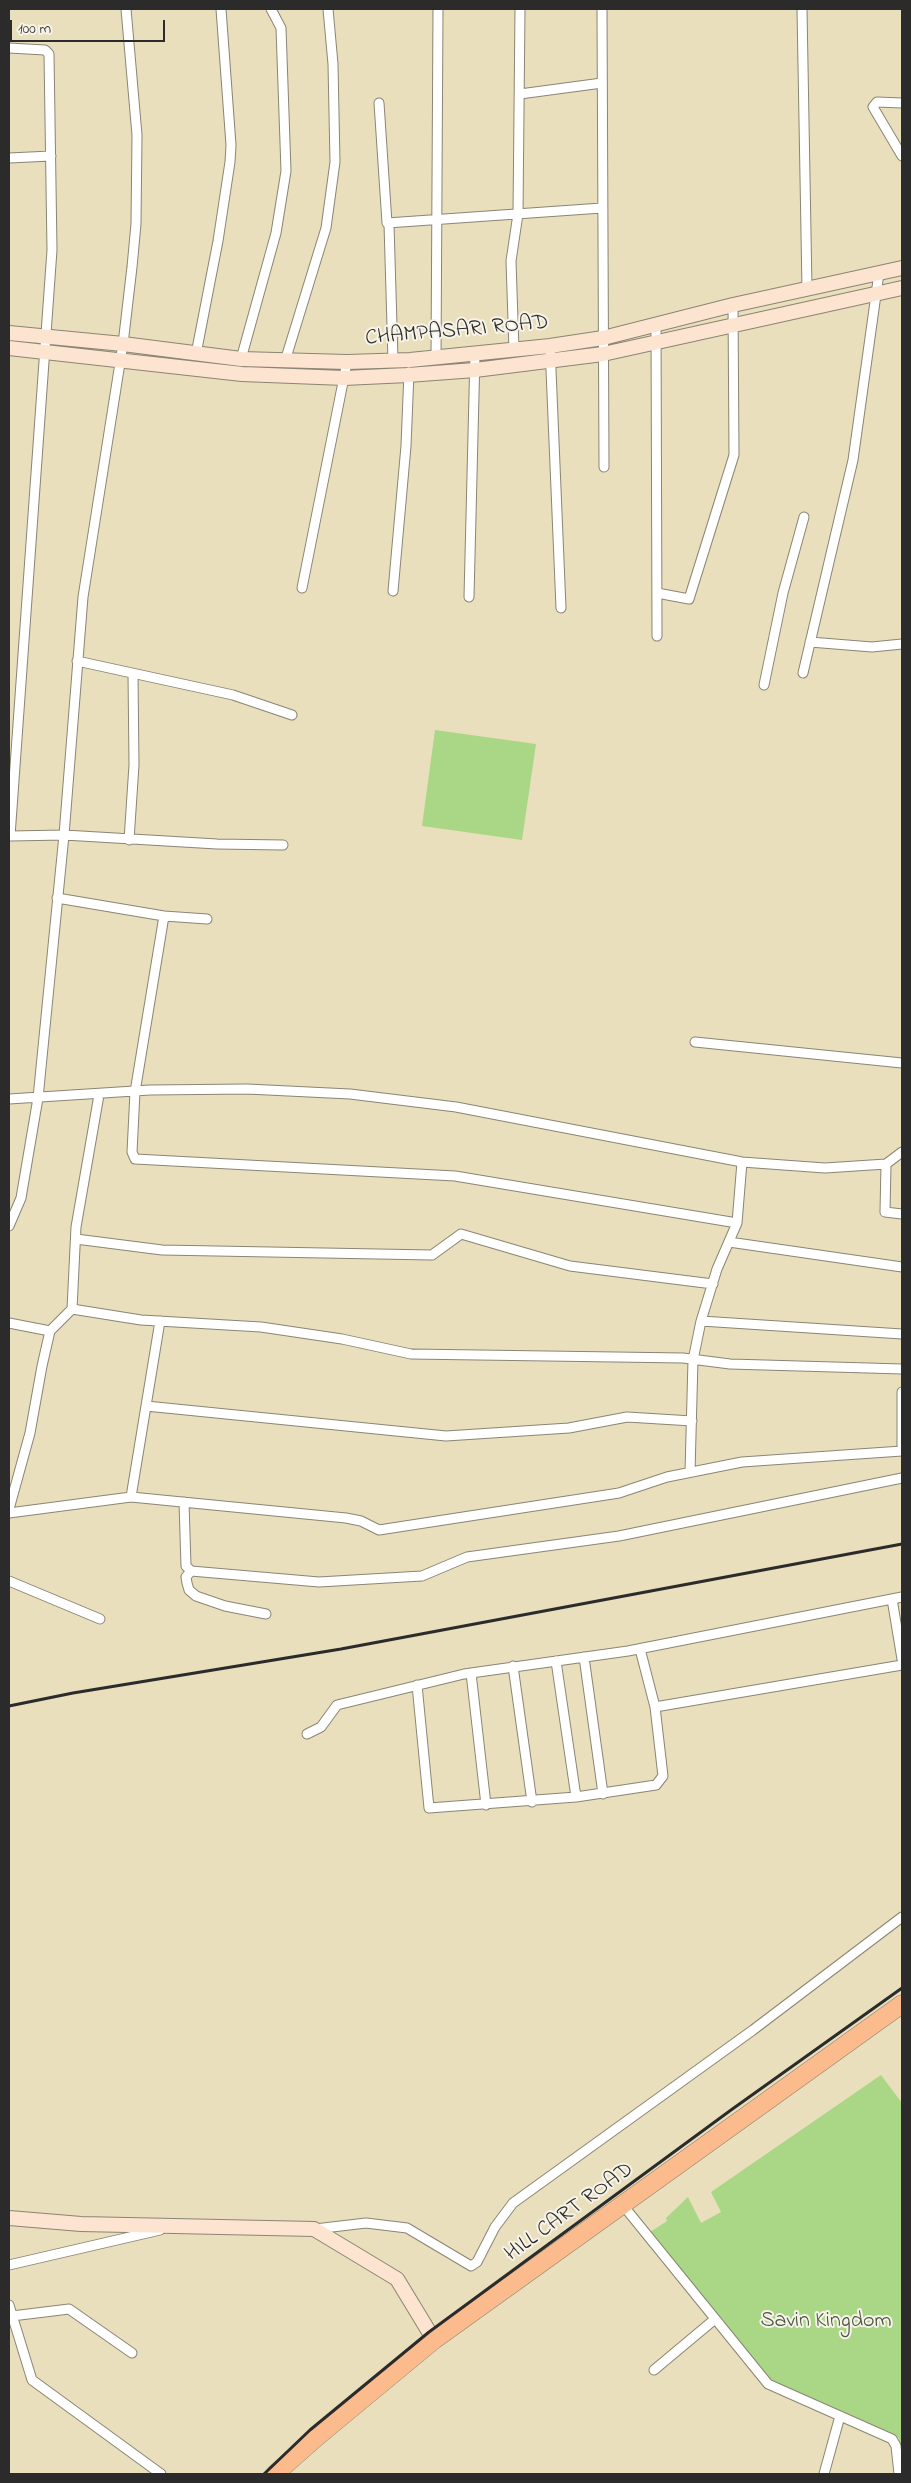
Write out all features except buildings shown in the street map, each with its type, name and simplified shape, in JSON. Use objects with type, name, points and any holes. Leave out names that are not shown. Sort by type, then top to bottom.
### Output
[{"type":"highway","name":"HILL CART ROAD","points":[[275,2474],[434,2340],[902,2004]]},
{"type":"main road","name":"CHAMPASARI ROAD","points":[[9,333],[123,344],[242,359],[347,362],[410,360],[550,346],[603,338],[733,305],[902,268]]},
{"type":"main road","name":"CHAMPASARI ROAD","points":[[9,348],[242,374],[344,378],[408,375],[474,370],[603,354],[902,288]]},
{"type":"main road","points":[[9,2218],[81,2224],[314,2229],[397,2279],[434,2340]]},
{"type":"street","points":[[9,1226],[21,1198],[38,1098],[64,836],[83,597],[123,344],[136,224],[137,135],[126,9]]},
{"type":"street","points":[[196,354],[218,240],[230,162],[221,9]]},
{"type":"street","points":[[242,359],[276,233],[286,171],[282,28],[270,9]]},
{"type":"street","points":[[285,361],[326,228],[334,170],[333,64],[328,9]]},
{"type":"street","points":[[436,358],[438,9]]},
{"type":"street","points":[[514,350],[511,261],[518,214],[520,9]]},
{"type":"street","points":[[602,9],[604,467]]},
{"type":"street","points":[[802,9],[807,289]]},
{"type":"street","points":[[9,48],[48,52],[52,250],[10,836],[64,836],[129,840],[283,844]]},
{"type":"street","points":[[520,94],[602,83]]},
{"type":"street","points":[[902,102],[876,102],[873,108],[902,156]]},
{"type":"street","points":[[379,103],[386,221],[389,224],[394,360]]},
{"type":"street","points":[[9,158],[51,156]]},
{"type":"street","points":[[389,224],[602,208]]},
{"type":"street","points":[[803,673],[854,460],[879,274]]},
{"type":"street","points":[[657,593],[689,599],[734,455],[733,305]]},
{"type":"street","points":[[656,324],[657,636]]},
{"type":"street","points":[[550,346],[561,608]]},
{"type":"street","points":[[470,597],[475,354]]},
{"type":"street","points":[[393,591],[406,446],[410,360]]},
{"type":"street","points":[[302,588],[347,362]]},
{"type":"street","points":[[764,685],[783,593],[804,517]]},
{"type":"street","points":[[810,642],[872,647],[902,644]]},
{"type":"street","points":[[78,661],[233,695],[292,715]]},
{"type":"street","points":[[129,840],[134,765],[133,674]]},
{"type":"street","points":[[57,898],[164,916],[207,919]]},
{"type":"street","points":[[164,916],[135,1092],[132,1152],[134,1159],[455,1176],[737,1223]]},
{"type":"street","points":[[695,1042],[902,1062]]},
{"type":"street","points":[[9,1099],[135,1092],[248,1089],[350,1094],[456,1107],[742,1162],[825,1168],[886,1164],[902,1152]]},
{"type":"street","points":[[99,1094],[76,1239],[72,1309],[50,1332],[30,1434],[9,1511],[131,1497],[346,1518],[361,1520],[380,1530],[619,1493],[667,1477],[742,1462],[902,1451],[902,1392]]},
{"type":"street","points":[[690,1472],[693,1360],[701,1321],[737,1223],[742,1162]]},
{"type":"street","points":[[886,1164],[886,1212],[902,1214]]},
{"type":"street","points":[[76,1239],[162,1250],[432,1255],[461,1234],[570,1266],[713,1284]]},
{"type":"street","points":[[729,1242],[902,1267]]},
{"type":"street","points":[[72,1309],[160,1321],[261,1327],[342,1339],[411,1354],[693,1360],[730,1364],[902,1369]]},
{"type":"street","points":[[131,1497],[160,1321]]},
{"type":"street","points":[[701,1321],[902,1334]]},
{"type":"street","points":[[9,1323],[50,1332]]},
{"type":"street","points":[[146,1406],[446,1436],[568,1428],[627,1417],[692,1420]]},
{"type":"street","points":[[184,1502],[186,1566],[191,1571],[319,1582],[422,1576],[467,1557],[619,1536],[902,1478]]},
{"type":"street","points":[[191,1571],[186,1577],[188,1590],[196,1596],[225,1606],[266,1614]]},
{"type":"street","points":[[9,1581],[100,1619]]},
{"type":"street","points":[[307,1734],[321,1727],[337,1705],[417,1685],[513,1666],[640,1649],[902,1597]]},
{"type":"street","points":[[892,1599],[902,1659]]},
{"type":"street","points":[[417,1685],[429,1808],[532,1802],[644,1788],[661,1781],[664,1776],[655,1707],[640,1649]]},
{"type":"street","points":[[584,1657],[603,1794]]},
{"type":"street","points":[[556,1661],[576,1797]]},
{"type":"street","points":[[513,1666],[532,1802]]},
{"type":"street","points":[[655,1707],[902,1666]]},
{"type":"street","points":[[471,1673],[486,1805]]},
{"type":"street","points":[[314,2229],[366,2223],[407,2228],[471,2266],[477,2262],[494,2227],[513,2203],[753,2030],[902,1917]]},
{"type":"street","points":[[622,2204],[768,2384],[894,2441],[899,2474]]},
{"type":"street","points":[[9,2265],[177,2226]]},
{"type":"street","points":[[9,2305],[32,2380],[161,2474]]},
{"type":"street","points":[[12,2316],[69,2308],[132,2353]]},
{"type":"street","points":[[654,2370],[715,2319]]},
{"type":"street","points":[[824,2474],[840,2416]]},
{"type":"green space","points":[[435,730],[536,744],[522,840],[422,826]]},
{"type":"green space","name":"Savin Kingdom","points":[[881,2075],[902,2103],[902,2474],[899,2438],[771,2383],[650,2232],[667,2221],[666,2218],[688,2197],[701,2223],[721,2212],[711,2192]]},
{"type":"railway","points":[[9,1706],[73,1693],[341,1649],[902,1544]]},
{"type":"railway","points":[[264,2474],[310,2430],[429,2332],[731,2110],[902,1988]]}]
